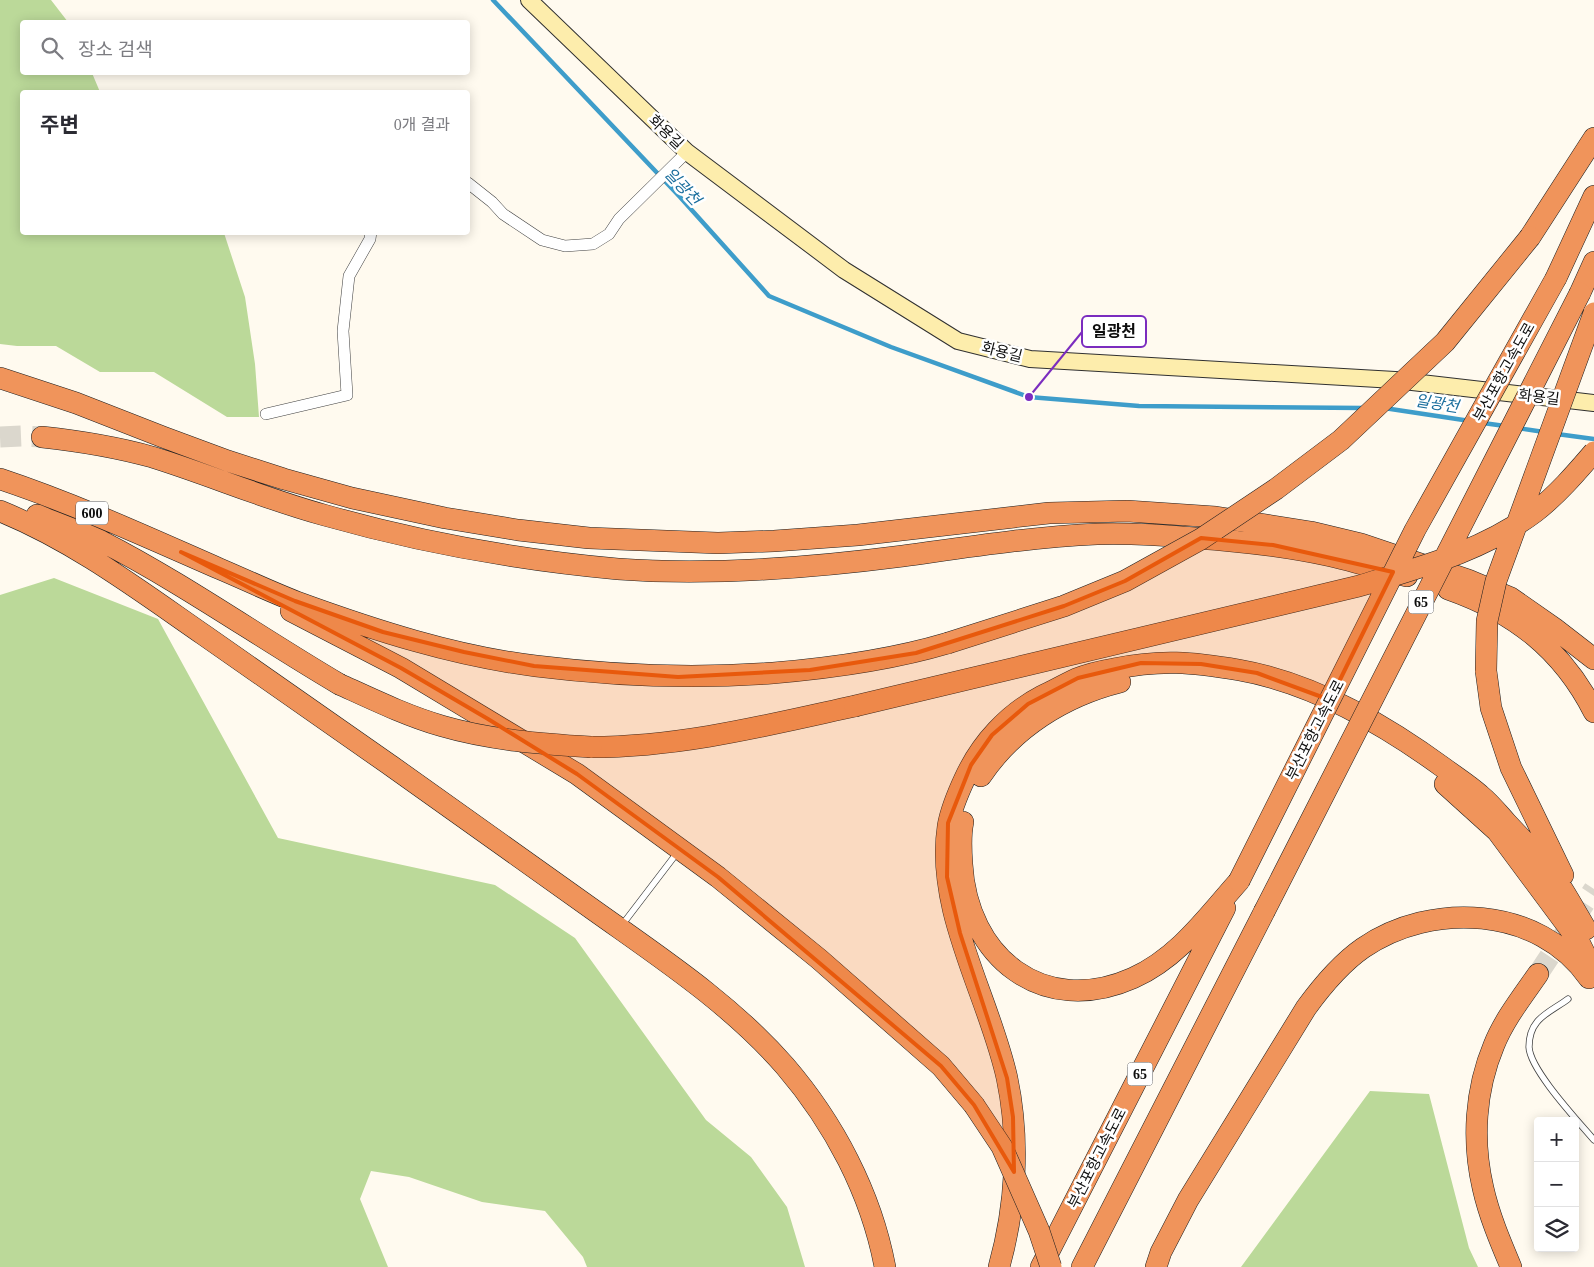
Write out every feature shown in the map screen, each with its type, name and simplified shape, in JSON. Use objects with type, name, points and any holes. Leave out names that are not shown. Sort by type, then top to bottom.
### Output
[{"type":"highway","points":[[181,552],[295,601],[383,632],[464,652],[534,666],[668,677],[742,675],[810,670],[916,653],[1064,606],[1124,580],[1201,539],[1276,489],[1341,440],[1446,342],[1530,237],[1594,138]]},
{"type":"highway","name":"부산포항고속도로","points":[[1042,1267],[1239,881],[1414,530],[1556,278],[1594,196]]},
{"type":"highway","name":"부산포항고속도로","points":[[1082,1267],[1594,262]]},
{"type":"highway","points":[[1590,937],[1552,850],[1511,768],[1491,708],[1486,671],[1487,620],[1496,581],[1594,313]]},
{"type":"highway","points":[[0,378],[76,403],[228,461],[284,479],[352,498],[445,518],[518,530],[589,538],[718,543],[858,535],[1049,513],[1127,511],[1216,517],[1311,532],[1362,544],[1468,580],[1512,598],[1594,659]]},
{"type":"highway","points":[[42,437],[77,441],[151,457],[323,515],[396,533],[452,545],[536,559],[620,569],[695,571],[764,569],[865,560],[1047,538],[1099,534],[1151,535],[1273,545],[1326,555],[1422,580],[1469,596],[1508,616],[1535,636],[1563,663],[1576,679],[1594,712]]},
{"type":"highway","points":[[0,500],[100,540],[188,590],[339,684],[402,712],[442,726],[484,736],[591,747],[622,747],[668,743],[754,728],[855,706],[1359,586],[1437,563],[1492,539],[1536,511],[1573,477],[1594,452]]},
{"type":"highway","name":"600","points":[[0,479],[97,515],[181,552]]},
{"type":"highway","points":[[0,511],[16,517],[64,543],[129,582],[620,929],[677,970],[742,1022],[782,1063],[812,1099],[837,1138],[856,1176],[872,1220],[885,1267]]},
{"type":"highway","points":[[181,552],[295,614],[401,668],[480,714],[576,774],[718,878],[882,1012],[941,1066],[974,1105],[1002,1147],[1039,1231],[1051,1267]]},
{"type":"highway","points":[[999,1267],[1011,1213],[1014,1158],[1013,1117],[1006,1078],[996,1040],[951,903],[946,853],[948,823],[957,795],[971,765],[992,734],[1028,704],[1078,678],[1141,663],[1168,662],[1201,664],[1257,673],[1306,690],[1362,713],[1418,749],[1481,796],[1543,862],[1590,937]]},
{"type":"highway","points":[[1239,881],[1176,951],[1155,967],[1132,978],[1105,987],[1083,990],[1062,989],[1043,985],[1027,979],[1000,958],[986,943],[975,924],[967,903],[962,869],[962,828],[967,804],[977,781],[993,757],[1016,734],[1054,707],[1096,688],[1143,676],[1187,675],[1229,681],[1289,694],[1385,739],[1447,786],[1490,824],[1578,940],[1594,972]]},
{"type":"highway","points":[[1156,1267],[1161,1252],[1188,1200],[1306,1008],[1323,985],[1362,948],[1410,924],[1439,918],[1468,917],[1500,920],[1528,929],[1548,940],[1568,954],[1594,985]]},
{"type":"highway","points":[[1511,1267],[1483,1188],[1478,1163],[1477,1112],[1484,1076],[1494,1045],[1507,1020],[1538,974]]},
{"type":"main road","name":"화용길","points":[[529,0],[681,158],[844,270],[958,340],[1030,359],[1395,380],[1594,403]]},
{"type":"street","points":[[470,185],[492,202],[503,214],[542,240],[565,246],[593,244],[609,234],[619,219],[681,158]]},
{"type":"street","points":[[266,414],[347,395],[343,331],[349,276],[371,235]]},
{"type":"lane","points":[[620,929],[680,849]]},
{"type":"lane","points":[[1568,999],[1538,1020],[1531,1033],[1529,1048],[1535,1063],[1549,1086],[1594,1140]]},
{"type":"highlighted area","points":[[1201,538],[1273,545],[1393,572],[1330,700],[1257,673],[1201,664],[1141,663],[1078,678],[1028,704],[992,735],[971,765],[948,823],[947,877],[960,933],[1007,1078],[1013,1117],[1014,1172],[974,1105],[941,1066],[718,877],[577,774],[488,719],[401,668],[181,552],[295,601],[383,632],[464,652],[534,666],[678,677],[810,670],[916,653],[1064,606],[1125,581]]},
{"type":"green space","points":[[0,0],[51,0],[66,20],[20,20],[20,75],[93,75],[99,90],[20,90],[20,235],[225,235],[245,297],[255,364],[259,417],[227,417],[154,372],[100,372],[56,346],[0,344]]},
{"type":"green space","points":[[54,578],[158,619],[278,838],[495,885],[575,938],[706,1120],[751,1157],[787,1207],[805,1267],[587,1267],[583,1257],[545,1211],[482,1202],[409,1177],[371,1171],[360,1199],[388,1267],[0,1267],[0,595]]},
{"type":"green space","points":[[1370,1091],[1429,1094],[1469,1248],[1478,1267],[1241,1267]]},
{"type":"waterway","name":"일광천","points":[[493,0],[680,197],[769,296],[891,347],[1029,397],[1139,406],[1364,408]]},
{"type":"waterway","name":"일광천","points":[[1384,408],[1470,421]]},
{"type":"waterway","name":"일광천","points":[[1483,423],[1505,426]]},
{"type":"waterway","name":"일광천","points":[[1517,428],[1544,432]]},
{"type":"waterway","name":"일광천","points":[[1557,434],[1594,439]]},
{"type":"tunnel","points":[[0,437],[42,437]]},
{"type":"tunnel","points":[[1538,974],[1594,889]]},
{"type":"place","name":"일광천","points":[[1029,397]]}]
